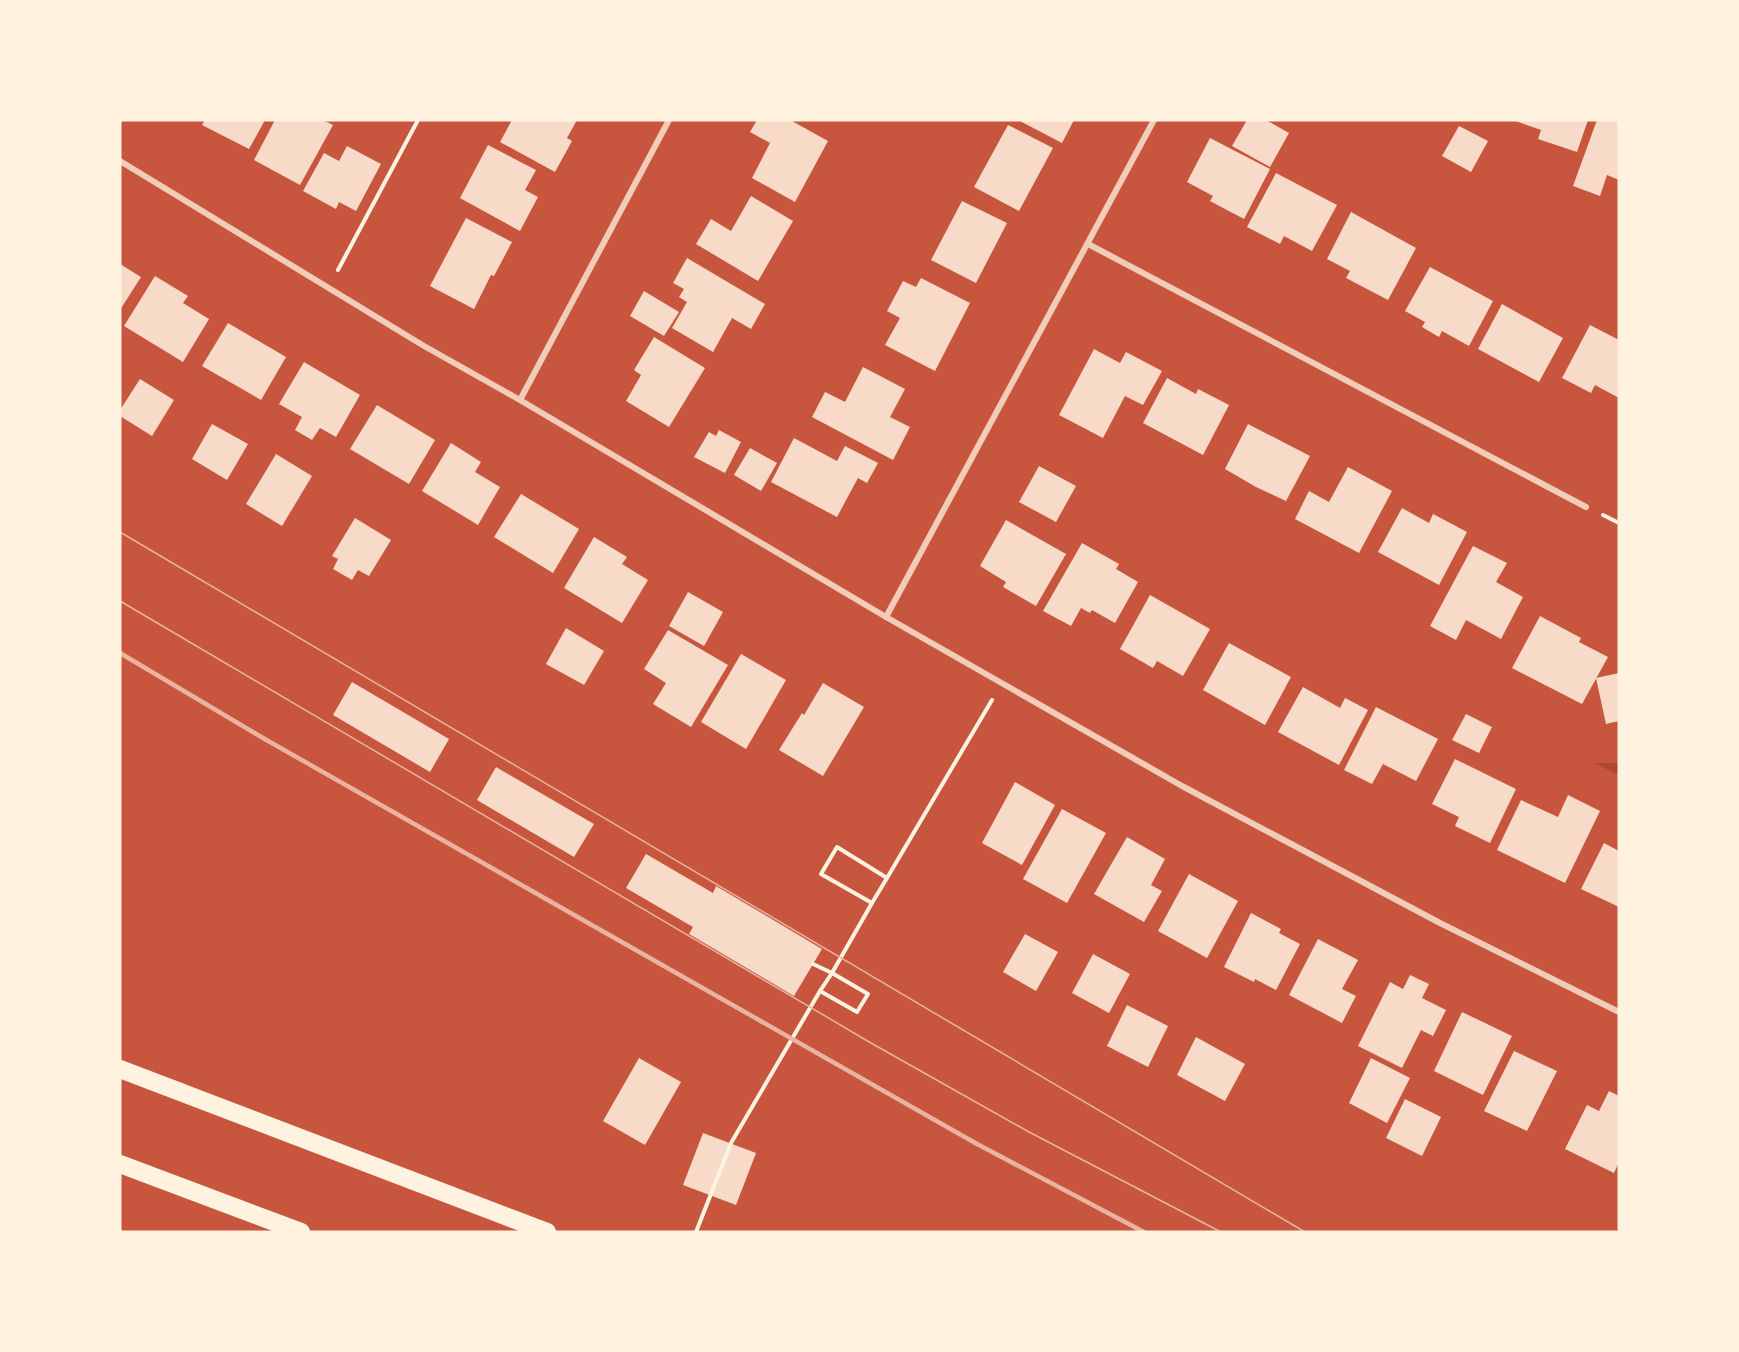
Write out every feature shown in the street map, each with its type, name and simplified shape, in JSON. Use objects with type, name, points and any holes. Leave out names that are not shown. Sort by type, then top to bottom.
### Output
[{"type":"highway","points":[[120,1069],[547,1232]]},
{"type":"highway","points":[[120,1164],[300,1232]]},
{"type":"street","points":[[520,400],[669,120]]},
{"type":"street","points":[[886,617],[1154,120]]},
{"type":"street","points":[[120,161],[424,346],[520,400],[886,617],[1182,786],[1440,923],[1619,1012]]},
{"type":"street","points":[[1088,244],[1586,507]]},
{"type":"path","points":[[327,288],[418,120]]},
{"type":"path","points":[[696,1232],[731,1143],[1002,682]]},
{"type":"path","points":[[872,903],[821,874],[837,847],[887,878]]},
{"type":"path","points":[[813,964],[868,993],[857,1012],[820,991]]},
{"type":"shaded area","points":[[1594,763],[1619,763],[1619,775]]},
{"type":"building","points":[[205,120],[265,120],[249,149],[202,125]]},
{"type":"building","points":[[275,120],[323,120],[333,125],[300,185],[254,160]]},
{"type":"building","points":[[512,120],[577,120],[567,138],[572,141],[555,172],[500,142]]},
{"type":"building","points":[[757,120],[790,120],[828,141],[795,202],[752,178],[770,143],[750,132]]},
{"type":"building","points":[[1018,120],[1074,120],[1062,143]]},
{"type":"building","points":[[1247,120],[1266,120],[1289,133],[1270,167],[1232,146]]},
{"type":"building","points":[[1513,120],[1588,120],[1577,152],[1538,139],[1541,130]]},
{"type":"building","points":[[1597,120],[1619,120],[1619,180],[1607,175],[1600,196],[1573,186]]},
{"type":"building","points":[[1008,125],[1053,148],[1019,211],[974,187]]},
{"type":"building","points":[[1459,126],[1488,141],[1471,172],[1442,156]]},
{"type":"building","points":[[1210,138],[1270,169],[1244,219],[1210,201],[1213,196],[1187,182]]},
{"type":"building","points":[[488,145],[536,170],[525,190],[538,197],[520,231],[460,198]]},
{"type":"building","points":[[347,146],[381,164],[356,211],[339,202],[336,209],[303,191],[324,153],[339,161]]},
{"type":"building","points":[[1276,173],[1337,205],[1312,251],[1284,236],[1280,244],[1247,227]]},
{"type":"building","points":[[751,196],[793,221],[758,281],[696,244],[711,219],[731,231]]},
{"type":"building","points":[[962,201],[1007,223],[976,283],[931,260]]},
{"type":"building","points":[[1351,212],[1416,248],[1388,300],[1346,278],[1350,271],[1327,259]]},
{"type":"building","points":[[466,218],[512,242],[494,276],[491,275],[474,309],[430,286]]},
{"type":"building","points":[[687,258],[765,304],[751,329],[732,318],[713,352],[672,328],[687,302],[679,297],[684,289],[673,283]]},
{"type":"building","points":[[120,264],[141,277],[120,310]]},
{"type":"building","points":[[1430,267],[1493,301],[1469,346],[1442,331],[1439,337],[1422,327],[1425,322],[1405,311]]},
{"type":"building","points":[[155,276],[188,296],[183,303],[209,319],[183,362],[124,326]]},
{"type":"building","points":[[921,278],[970,303],[935,371],[885,345],[900,318],[887,311],[903,281],[916,287]]},
{"type":"building","points":[[644,291],[679,312],[664,336],[630,316]]},
{"type":"building","points":[[1502,304],[1563,338],[1539,382],[1478,349]]},
{"type":"building","points":[[228,323],[286,357],[261,400],[202,366]]},
{"type":"building","points":[[1590,325],[1619,340],[1619,398],[1595,385],[1591,393],[1562,378]]},
{"type":"building","points":[[654,337],[705,368],[669,427],[626,401],[641,375],[634,370]]},
{"type":"building","points":[[1094,349],[1120,363],[1126,352],[1162,371],[1143,405],[1125,396],[1103,438],[1059,415]]},
{"type":"building","points":[[304,362],[360,395],[336,437],[320,428],[312,440],[295,430],[302,417],[279,404]]},
{"type":"building","points":[[863,367],[905,389],[890,417],[910,427],[893,460],[812,417],[825,392],[845,402]]},
{"type":"building","points":[[1167,378],[1196,394],[1198,389],[1229,405],[1203,455],[1143,423]]},
{"type":"building","points":[[140,379],[174,400],[152,436],[120,416],[120,410]]},
{"type":"building","points":[[377,405],[435,440],[409,484],[350,449]]},
{"type":"building","points":[[212,424],[248,444],[227,480],[192,459]]},
{"type":"building","points":[[1248,424],[1310,456],[1286,501],[1225,469]]},
{"type":"building","points":[[719,430],[741,442],[725,473],[694,457],[709,432],[716,436]]},
{"type":"building","points":[[794,438],[837,461],[845,446],[878,463],[867,483],[858,478],[837,517],[771,482]]},
{"type":"building","points":[[451,443],[481,462],[475,472],[500,487],[478,525],[422,491]]},
{"type":"building","points":[[750,448],[777,463],[761,491],[734,475]]},
{"type":"building","points":[[276,454],[312,476],[282,526],[246,504]]},
{"type":"building","points":[[1039,466],[1076,486],[1056,522],[1019,502]]},
{"type":"building","points":[[1348,467],[1392,491],[1359,553],[1295,519],[1309,491],[1329,502]]},
{"type":"building","points":[[521,494],[579,529],[553,573],[494,537]]},
{"type":"building","points":[[1402,508],[1429,523],[1433,514],[1467,532],[1439,585],[1378,552]]},
{"type":"building","points":[[355,518],[391,540],[369,576],[358,570],[352,580],[333,569],[338,559],[332,556]]},
{"type":"building","points":[[1006,520],[1066,554],[1036,606],[1003,587],[1006,582],[980,566]]},
{"type":"building","points":[[594,537],[627,557],[622,564],[648,580],[622,623],[564,588]]},
{"type":"building","points":[[1082,543],[1119,564],[1116,569],[1138,582],[1115,623],[1092,610],[1090,613],[1081,608],[1071,626],[1043,611]]},
{"type":"building","points":[[1473,546],[1507,563],[1496,582],[1523,597],[1501,639],[1466,620],[1456,640],[1430,626]]},
{"type":"building","points":[[688,592],[723,612],[704,646],[669,626]]},
{"type":"building","points":[[1150,595],[1210,629],[1183,676],[1157,661],[1153,668],[1120,649]]},
{"type":"building","points":[[1540,616],[1581,638],[1579,642],[1608,657],[1582,704],[1512,668]]},
{"type":"building","points":[[566,628],[604,651],[584,685],[546,664]]},
{"type":"building","points":[[668,630],[728,665],[691,727],[653,704],[666,683],[644,669]]},
{"type":"building","points":[[1229,643],[1291,677],[1265,725],[1203,690]]},
{"type":"building","points":[[741,654],[786,680],[746,749],[701,722]]},
{"type":"building","points":[[1619,673],[1619,721],[1606,724],[1596,678]]},
{"type":"building","points":[[352,682],[449,739],[430,772],[333,715]]},
{"type":"building","points":[[823,683],[864,707],[823,776],[779,750]]},
{"type":"building","points":[[1303,687],[1340,708],[1345,698],[1368,710],[1339,765],[1278,732]]},
{"type":"building","points":[[1376,707],[1438,739],[1416,781],[1383,764],[1372,784],[1344,770]]},
{"type":"building","points":[[1466,714],[1492,727],[1479,753],[1452,740]]},
{"type":"building","points":[[1455,759],[1516,789],[1490,843],[1455,826],[1459,817],[1432,804]]},
{"type":"building","points":[[496,767],[594,824],[574,857],[477,800]]},
{"type":"building","points":[[1015,782],[1055,805],[1022,865],[982,843]]},
{"type":"building","points":[[1568,795],[1600,811],[1565,883],[1497,850],[1521,800],[1558,817]]},
{"type":"building","points":[[1062,809],[1106,833],[1067,903],[1023,879]]},
{"type":"building","points":[[1127,837],[1165,859],[1151,885],[1162,891],[1144,922],[1094,894]]},
{"type":"building","points":[[1604,843],[1619,851],[1619,907],[1581,889]]},
{"type":"building","points":[[646,854],[713,893],[716,886],[822,949],[794,996],[689,934],[693,927],[626,888]]},
{"type":"building","points":[[1189,874],[1238,901],[1207,958],[1158,931]]},
{"type":"building","points":[[1251,913],[1281,929],[1279,933],[1300,944],[1276,990],[1224,967]]},
{"type":"building","points":[[1025,934],[1058,952],[1036,991],[1003,972]]},
{"type":"building","points":[[1318,939],[1358,960],[1342,989],[1356,996],[1342,1023],[1289,995]]},
{"type":"building","points":[[1093,954],[1130,974],[1109,1013],[1072,993]]},
{"type":"building","points":[[1410,975],[1429,984],[1422,998],[1446,1010],[1433,1036],[1421,1030],[1402,1068],[1358,1046],[1390,982],[1403,989]]},
{"type":"building","points":[[1127,1005],[1168,1026],[1148,1067],[1107,1046]]},
{"type":"building","points":[[1462,1012],[1512,1036],[1483,1095],[1434,1071]]},
{"type":"building","points":[[1196,1037],[1245,1064],[1225,1101],[1177,1075]]},
{"type":"building","points":[[1514,1051],[1557,1071],[1527,1131],[1484,1111]]},
{"type":"building","points":[[639,1058],[681,1082],[645,1145],[603,1121]]},
{"type":"building","points":[[1371,1058],[1410,1078],[1387,1123],[1349,1103]]},
{"type":"building","points":[[1609,1091],[1619,1096],[1619,1162],[1614,1173],[1565,1149],[1587,1105],[1599,1111]]},
{"type":"building","points":[[1405,1099],[1441,1117],[1422,1156],[1386,1138]]},
{"type":"building","points":[[703,1133],[756,1153],[736,1205],[683,1185]]},
{"type":"tram line","points":[[120,532],[1305,1232]]},
{"type":"tram line","points":[[120,601],[871,1043],[1029,1132],[1221,1232]]},
{"type":"railway","points":[[120,653],[263,738],[977,1144],[1144,1232]]}]
